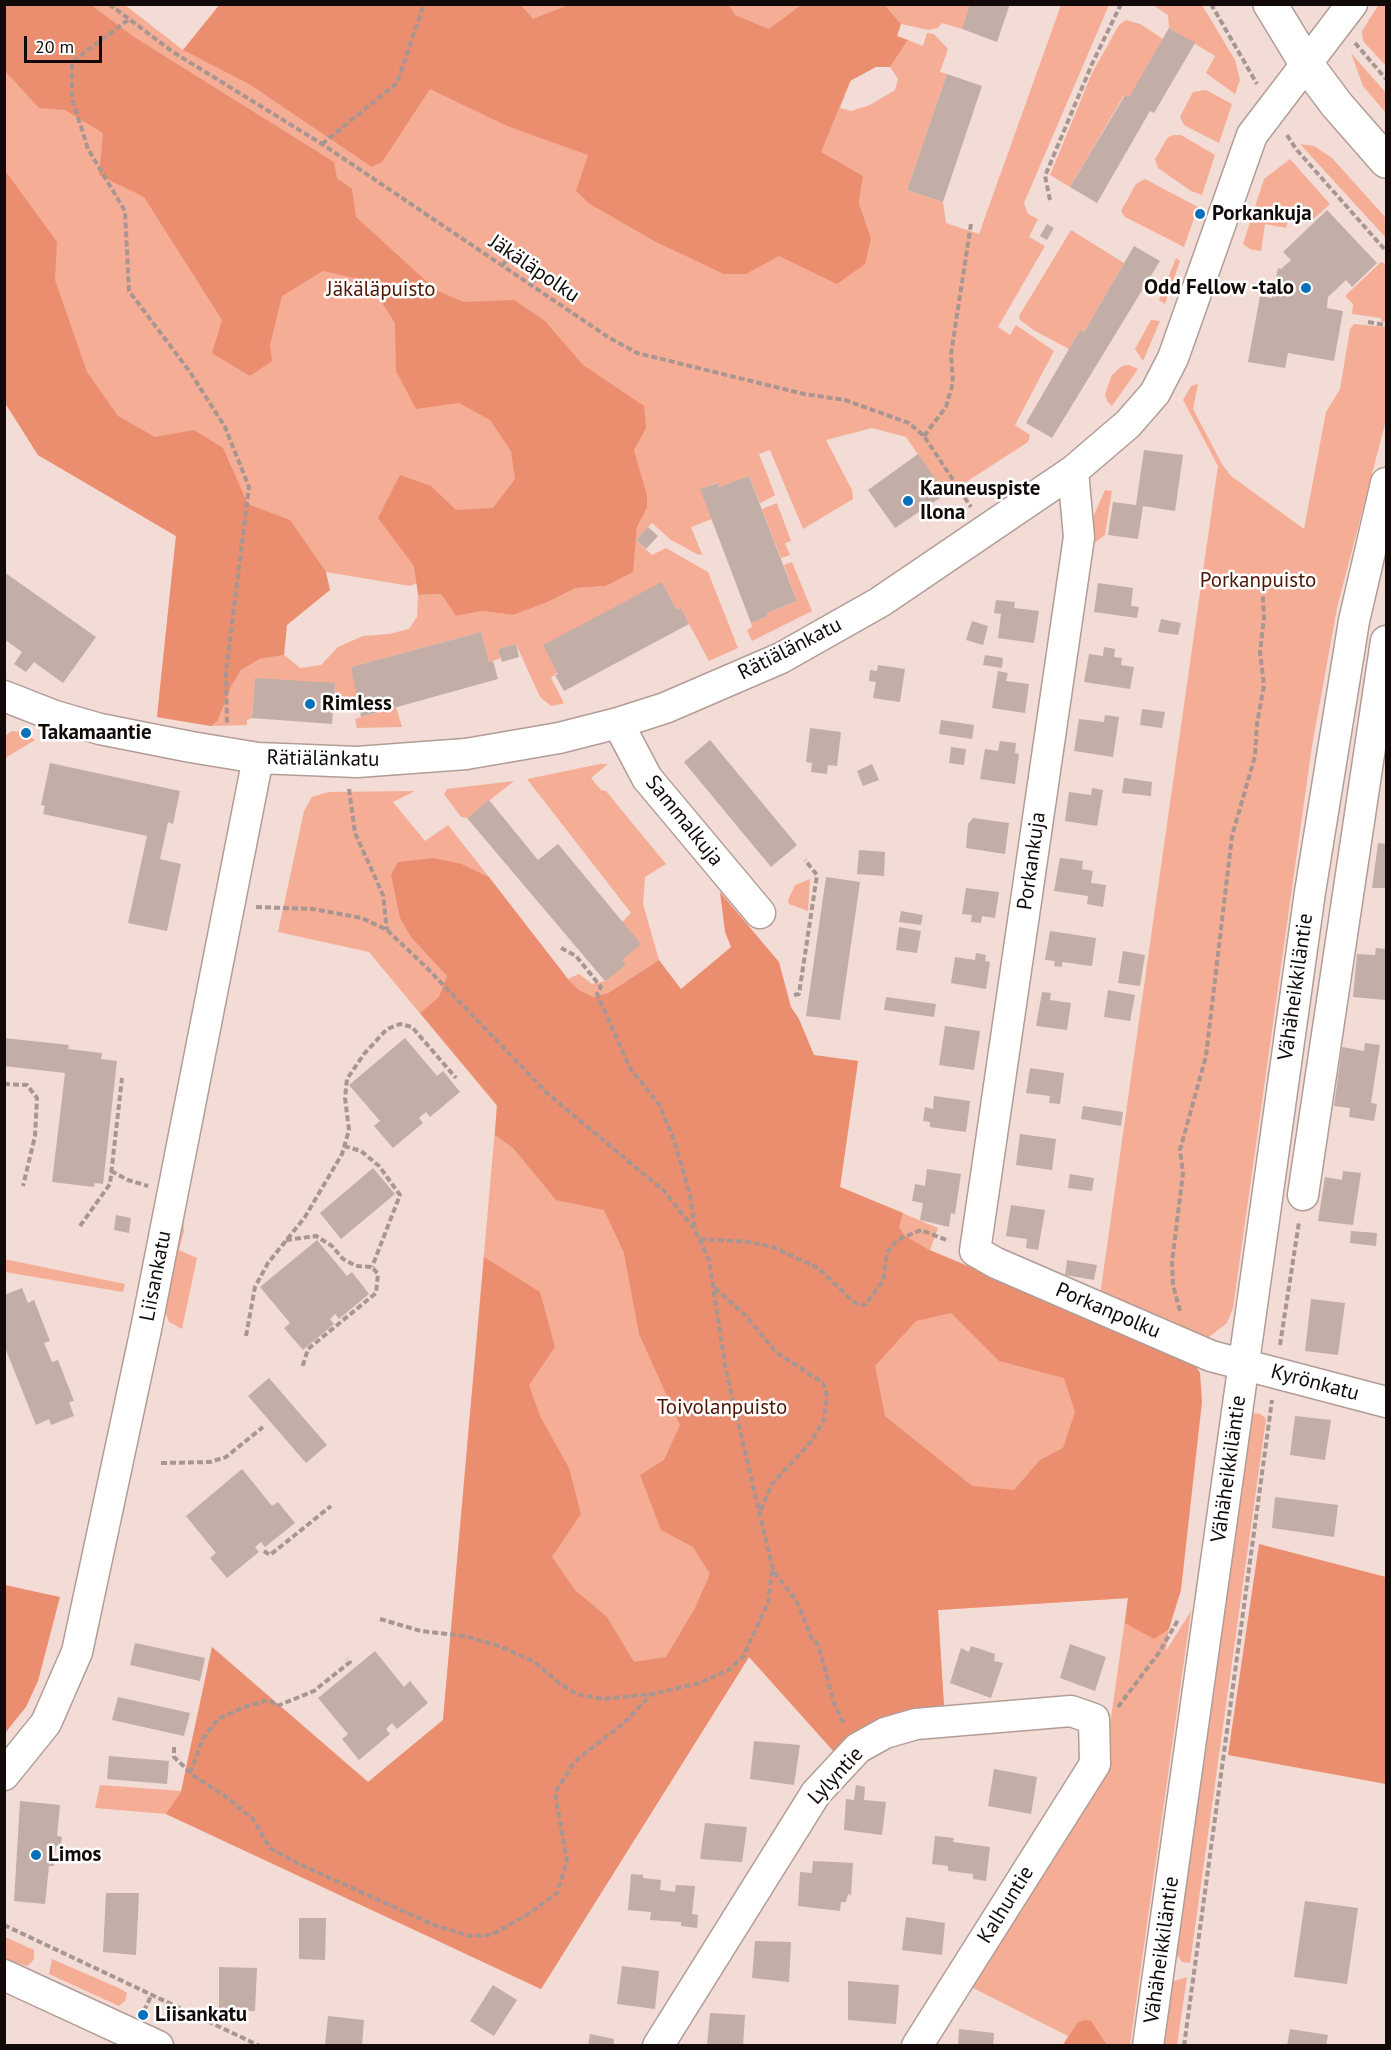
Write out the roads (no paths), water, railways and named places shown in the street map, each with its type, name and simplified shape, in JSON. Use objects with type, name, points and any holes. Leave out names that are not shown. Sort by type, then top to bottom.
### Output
[{"type":"main road","points":[[1270,4],[1307,65],[1336,105],[1386,161]]},
{"type":"street","name":"Rätiälänkatu","points":[[4,696],[55,716],[99,729],[258,758],[357,762],[450,756],[503,749],[618,723],[665,708],[795,650],[880,602],[1073,471],[1128,424],[1155,393],[1173,358],[1252,135],[1352,4]]},
{"type":"street","name":"Porkankuja","points":[[975,1251],[1079,537],[1073,471]]},
{"type":"street","name":"Vähäheikkiläntie","points":[[1148,2046],[1310,892],[1354,621],[1386,483]]},
{"type":"street","name":"Vähäheikkiläntie","points":[[1303,1194],[1346,894],[1386,640]]},
{"type":"street","name":"Sammalkuja","points":[[618,723],[647,778],[760,913]]},
{"type":"street","name":"Liisankatu","points":[[4,1774],[46,1723],[76,1652],[148,1317],[258,758]]},
{"type":"street","name":"Vähäheikkiläntie","points":[[1310,892],[1346,894]]},
{"type":"street","name":"Porkanpolku","points":[[975,1251],[996,1263],[1194,1348],[1243,1366]]},
{"type":"street","name":"Kyrönkatu","points":[[1243,1366],[1276,1371],[1386,1402]]},
{"type":"street","name":"Lylyntie","points":[[658,2046],[816,1793],[858,1748],[885,1733],[916,1724],[1071,1711],[1094,1719],[1095,1764]]},
{"type":"street","name":"Kalhuntie","points":[[917,2046],[1095,1764]]},
{"type":"street","points":[[4,1975],[158,2046]]},
{"type":"place","name":"Porkankuja","points":[[1200,214]]},
{"type":"place","name":"Odd Fellow -talo","points":[[1306,288]]},
{"type":"place","name":"Kauneuspiste Ilona","points":[[908,501]]},
{"type":"place","name":"Rimless","points":[[310,704]]},
{"type":"place","name":"Takamaantie","points":[[26,733]]},
{"type":"place","name":"Limos","points":[[36,1855]]},
{"type":"place","name":"Liisankatu","points":[[143,2015]]},
{"type":"park label","name":"Jäkäläpuisto","points":[[381,290]]},
{"type":"park label","name":"Porkanpuisto","points":[[1258,581]]},
{"type":"park label","name":"Toivolanpuisto","points":[[722,1408]]}]
